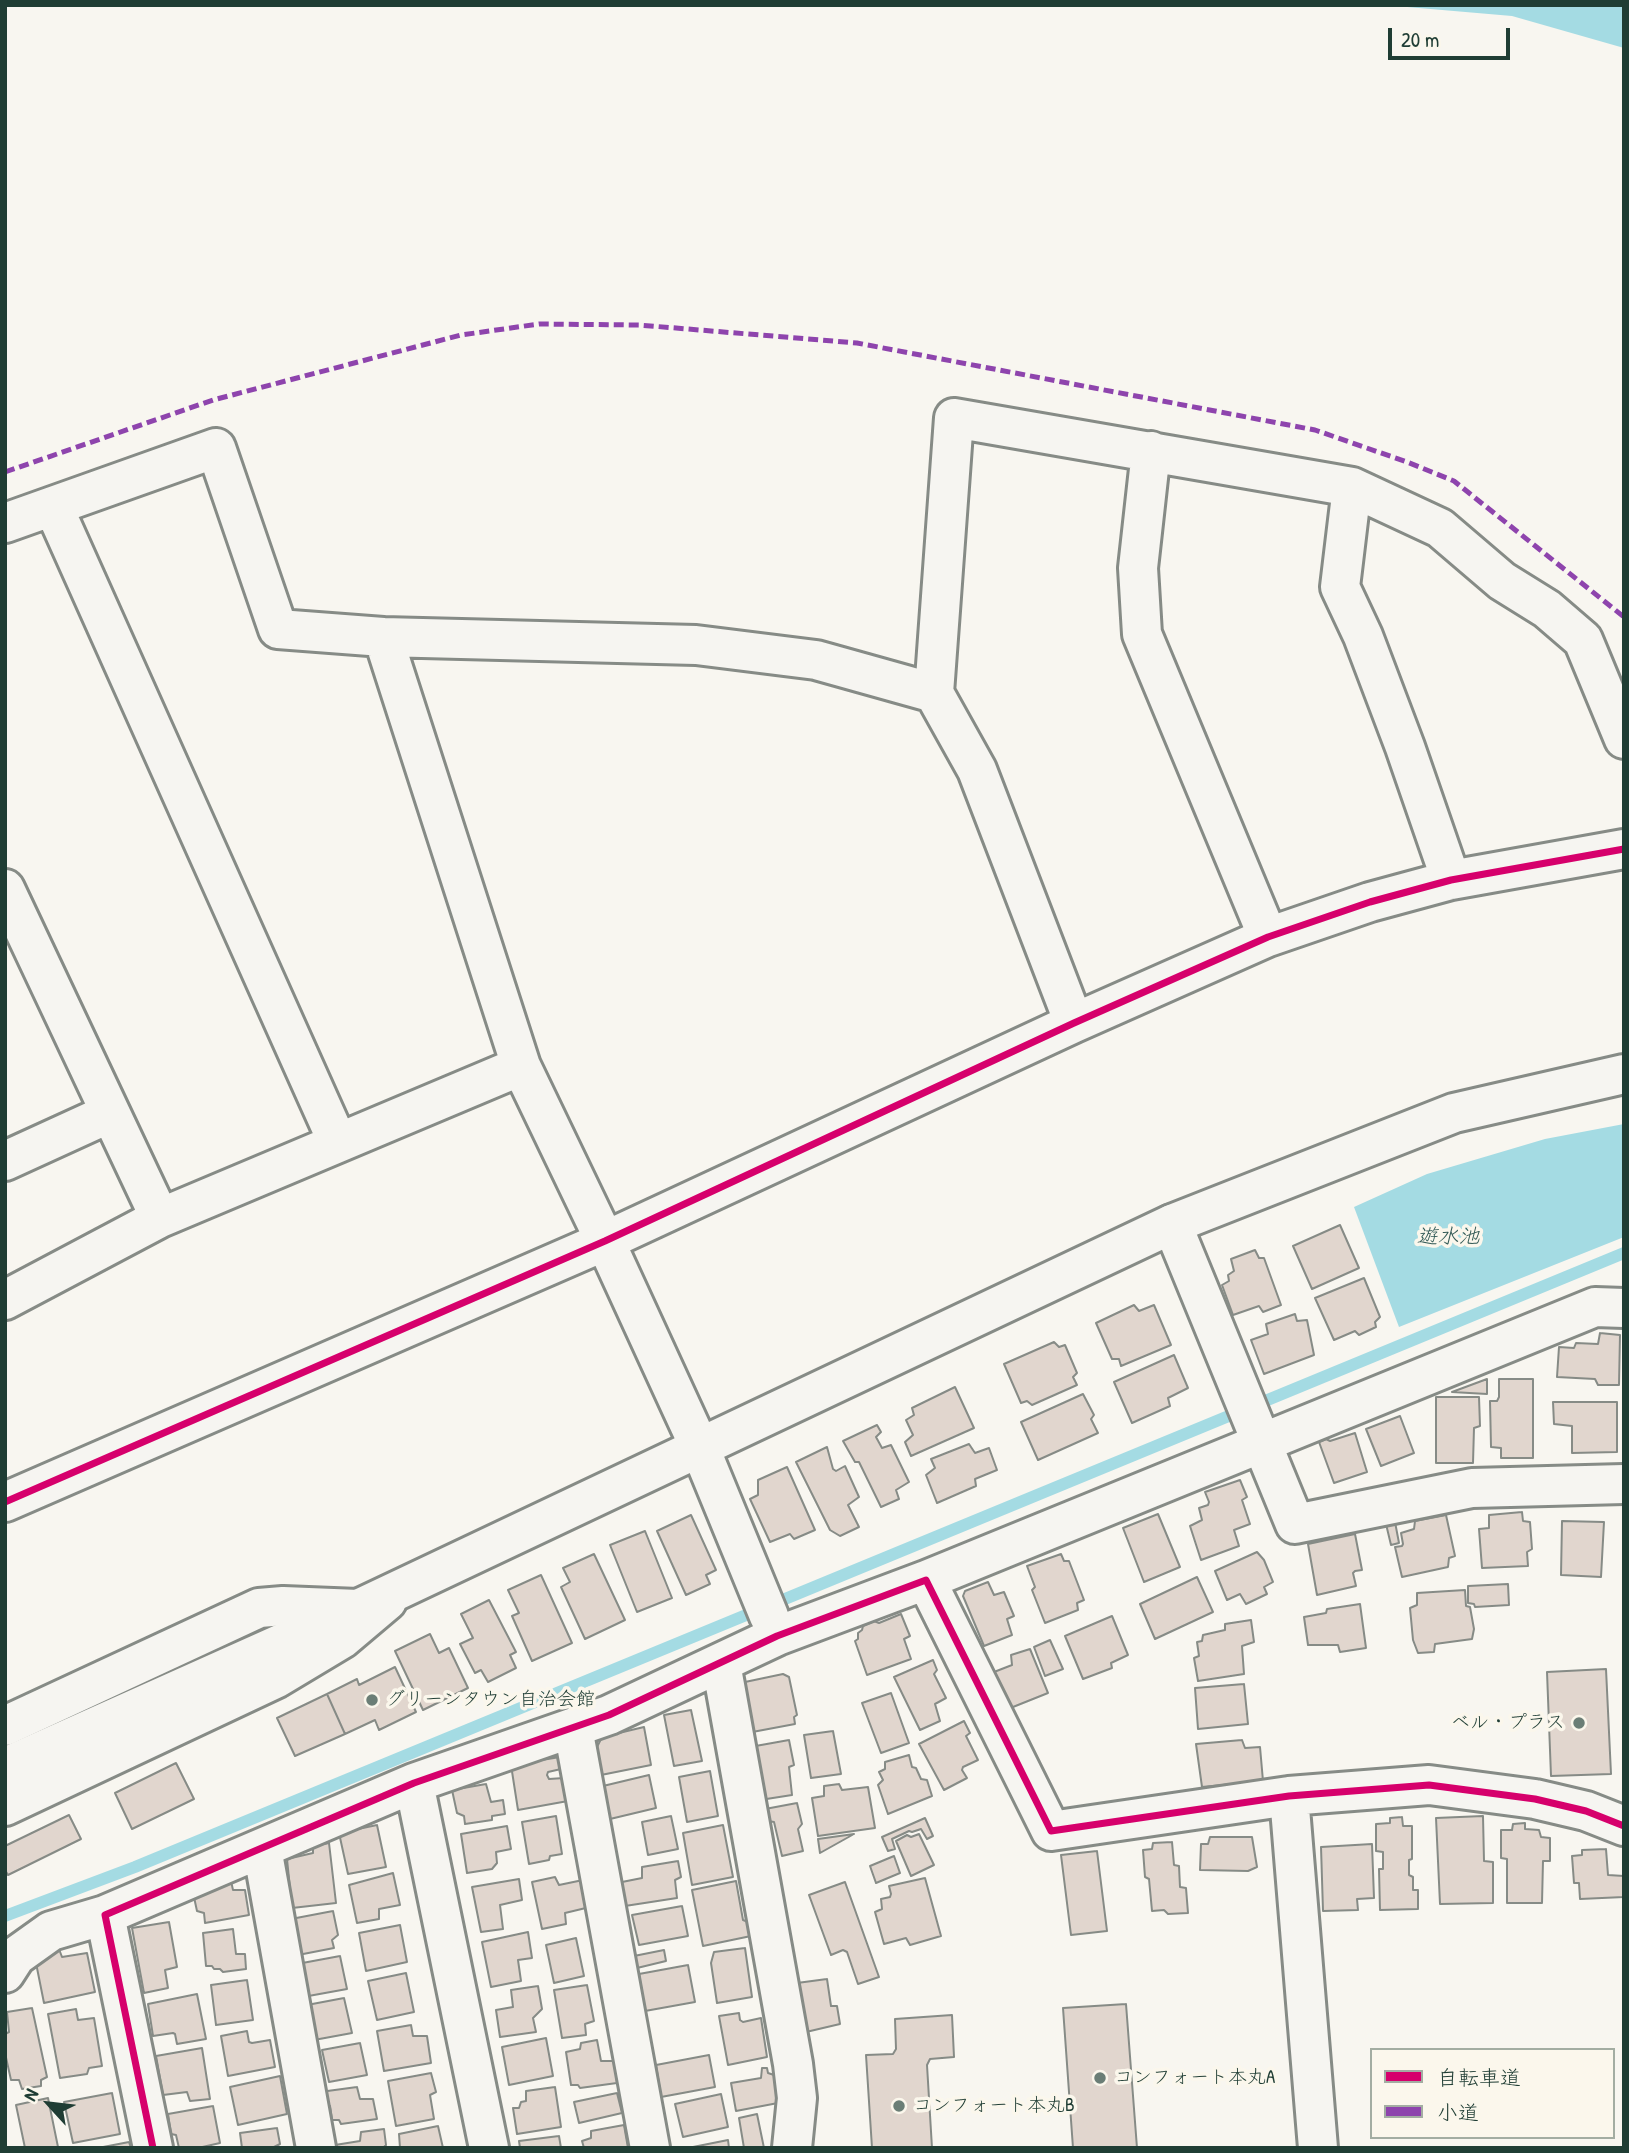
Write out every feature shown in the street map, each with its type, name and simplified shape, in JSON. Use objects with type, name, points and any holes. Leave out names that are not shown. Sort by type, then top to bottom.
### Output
[{"type":"street","points":[[1074,1023],[977,770],[934,693],[954,418],[1352,487],[1440,528],[1502,581],[1547,609],[1583,640],[1624,739]]},
{"type":"street","points":[[5,523],[216,448],[278,629],[383,637],[696,645],[816,660],[934,693]]},
{"type":"street","points":[[1152,451],[1138,568],[1142,635],[1268,937]]},
{"type":"street","points":[[1352,487],[1340,587],[1373,661],[1451,880]]},
{"type":"street","points":[[53,506],[338,1143]]},
{"type":"street","points":[[383,637],[521,1066],[700,1448],[769,1616]]},
{"type":"street","points":[[5,1502],[605,1241],[1074,1023],[1268,937],[1370,902],[1451,880],[1624,849]]},
{"type":"street","points":[[5,889],[160,1219]]},
{"type":"street","points":[[5,1300],[160,1219],[521,1066]]},
{"type":"street","points":[[5,1767],[358,1609],[1172,1224],[1454,1113],[1624,1074]]},
{"type":"street","points":[[5,1161],[110,1113]]},
{"type":"street","points":[[1172,1224],[1295,1524],[1472,1488],[1624,1484]]},
{"type":"street","points":[[5,1973],[16,1956],[51,1931],[105,1915],[414,1783],[609,1714],[777,1636],[926,1580],[1252,1419],[1595,1307],[1624,1308]]},
{"type":"street","points":[[926,1580],[1051,1831],[1289,1796],[1429,1785],[1535,1799],[1586,1811],[1624,1826]]},
{"type":"street","points":[[5,1806],[277,1678],[342,1639],[403,1587]]},
{"type":"street","points":[[5,1726],[259,1608],[283,1606],[358,1609]]},
{"type":"street","points":[[720,1663],[793,2064],[797,2098],[792,2148]]},
{"type":"street","points":[[573,1728],[650,2148]]},
{"type":"street","points":[[414,1783],[489,2148]]},
{"type":"street","points":[[1289,1796],[1318,2148]]},
{"type":"street","points":[[262,1848],[316,2148]]},
{"type":"street","points":[[105,1915],[153,2148]]},
{"type":"water","points":[[1384,5],[1624,5],[1624,48],[1512,16]]},
{"type":"water","name":"遊水池","points":[[1624,1124],[1624,1237],[1399,1327],[1354,1207],[1427,1174],[1545,1139]]},
{"type":"building","points":[[1340,1225],[1359,1268],[1312,1289],[1293,1246]]},
{"type":"building","points":[[1255,1250],[1259,1258],[1264,1258],[1281,1305],[1263,1312],[1259,1306],[1233,1315],[1222,1285],[1229,1281],[1228,1275],[1234,1271],[1231,1259]]},
{"type":"building","points":[[1364,1278],[1380,1317],[1375,1322],[1376,1327],[1359,1335],[1355,1331],[1334,1340],[1315,1298]]},
{"type":"building","points":[[1134,1305],[1139,1311],[1154,1305],[1171,1345],[1121,1366],[1119,1359],[1112,1359],[1096,1323]]},
{"type":"building","points":[[1295,1314],[1297,1321],[1307,1320],[1314,1355],[1264,1374],[1251,1340],[1268,1334],[1266,1324]]},
{"type":"building","points":[[1600,1333],[1620,1335],[1619,1385],[1598,1385],[1595,1379],[1557,1377],[1559,1347],[1574,1348],[1576,1343],[1598,1344]]},
{"type":"building","points":[[1054,1342],[1059,1347],[1065,1345],[1077,1373],[1073,1377],[1077,1385],[1032,1405],[1027,1401],[1021,1403],[1004,1364]]},
{"type":"building","points":[[1174,1355],[1188,1388],[1168,1398],[1170,1406],[1132,1423],[1114,1382]]},
{"type":"building","points":[[1487,1379],[1487,1394],[1452,1392]]},
{"type":"building","points":[[1499,1379],[1533,1379],[1533,1458],[1501,1458],[1501,1448],[1491,1447],[1490,1401],[1497,1401],[1499,1397]]},
{"type":"building","points":[[955,1387],[974,1428],[911,1456],[905,1442],[913,1435],[906,1420],[914,1415],[912,1408]]},
{"type":"building","points":[[1083,1394],[1094,1415],[1091,1419],[1098,1433],[1038,1460],[1021,1422]]},
{"type":"building","points":[[1436,1397],[1479,1397],[1480,1426],[1474,1428],[1473,1463],[1436,1463]]},
{"type":"building","points":[[1553,1402],[1617,1402],[1617,1452],[1572,1453],[1572,1426],[1554,1424]]},
{"type":"building","points":[[1400,1416],[1414,1453],[1381,1466],[1366,1429]]},
{"type":"building","points":[[877,1425],[881,1432],[876,1437],[882,1448],[891,1445],[909,1482],[896,1490],[899,1499],[881,1507],[859,1462],[855,1462],[843,1441]]},
{"type":"building","points":[[1355,1433],[1367,1472],[1334,1483],[1319,1442]]},
{"type":"building","points":[[969,1444],[975,1453],[989,1448],[997,1470],[975,1479],[976,1486],[937,1503],[926,1475],[935,1468],[931,1459]]},
{"type":"building","points":[[827,1447],[833,1469],[836,1471],[845,1466],[859,1497],[848,1505],[859,1527],[840,1536],[830,1530],[796,1462]]},
{"type":"building","points":[[787,1467],[815,1530],[794,1539],[790,1534],[770,1542],[750,1499],[758,1495],[758,1480]]},
{"type":"building","points":[[1240,1480],[1247,1497],[1242,1500],[1250,1524],[1234,1530],[1239,1546],[1201,1560],[1190,1526],[1202,1520],[1199,1508],[1209,1502],[1205,1492]]},
{"type":"building","points":[[1522,1512],[1523,1521],[1530,1522],[1532,1549],[1527,1552],[1528,1566],[1482,1568],[1479,1529],[1489,1528],[1489,1515]]},
{"type":"building","points":[[1158,1514],[1180,1567],[1144,1582],[1123,1528]]},
{"type":"building","points":[[691,1515],[716,1570],[706,1575],[710,1584],[686,1595],[657,1531]]},
{"type":"building","points":[[1446,1515],[1455,1556],[1449,1558],[1448,1567],[1402,1577],[1395,1547],[1403,1544],[1401,1533],[1414,1529],[1415,1521]]},
{"type":"building","points":[[1562,1521],[1604,1522],[1601,1577],[1561,1575]]},
{"type":"building","points":[[1395,1522],[1399,1543],[1391,1545],[1386,1524]]},
{"type":"building","points":[[645,1531],[672,1598],[637,1612],[610,1545]]},
{"type":"building","points":[[1355,1534],[1362,1570],[1353,1573],[1356,1586],[1317,1595],[1308,1544]]},
{"type":"building","points":[[1257,1552],[1264,1560],[1273,1582],[1264,1587],[1267,1594],[1246,1604],[1240,1594],[1227,1600],[1215,1571]]},
{"type":"building","points":[[594,1554],[625,1620],[585,1639],[561,1587],[570,1582],[563,1568]]},
{"type":"building","points":[[1061,1554],[1064,1561],[1069,1561],[1084,1600],[1077,1603],[1078,1610],[1045,1623],[1032,1590],[1035,1587],[1027,1566]]},
{"type":"building","points":[[541,1575],[572,1643],[532,1661],[512,1616],[519,1613],[508,1590]]},
{"type":"building","points":[[1197,1577],[1213,1612],[1155,1639],[1140,1604]]},
{"type":"building","points":[[988,1582],[994,1595],[1004,1592],[1014,1616],[1007,1619],[1012,1635],[984,1646],[963,1596],[965,1591]]},
{"type":"building","points":[[1508,1584],[1509,1605],[1475,1607],[1474,1604],[1468,1603],[1468,1586]]},
{"type":"building","points":[[1465,1590],[1466,1606],[1470,1607],[1474,1629],[1472,1639],[1435,1644],[1434,1652],[1418,1653],[1413,1640],[1410,1608],[1417,1605],[1417,1593]]},
{"type":"building","points":[[489,1600],[516,1652],[510,1655],[516,1668],[488,1682],[481,1670],[475,1673],[460,1644],[473,1638],[461,1614]]},
{"type":"building","points":[[1360,1604],[1366,1648],[1340,1652],[1338,1645],[1308,1645],[1304,1617],[1326,1613],[1327,1609]]},
{"type":"building","points":[[901,1614],[910,1636],[904,1639],[911,1659],[867,1675],[855,1641],[858,1639],[858,1633],[863,1626],[874,1621],[879,1623]]},
{"type":"building","points":[[1112,1616],[1128,1655],[1111,1663],[1112,1668],[1083,1679],[1065,1636]]},
{"type":"building","points":[[1251,1620],[1254,1642],[1242,1646],[1244,1674],[1198,1681],[1194,1658],[1199,1656],[1197,1642],[1202,1641],[1203,1635],[1225,1630],[1225,1624]]},
{"type":"building","points":[[430,1634],[439,1653],[449,1648],[468,1688],[423,1710],[395,1651]]},
{"type":"building","points":[[1050,1640],[1063,1669],[1045,1676],[1034,1647]]},
{"type":"building","points":[[1030,1649],[1048,1693],[1008,1709],[994,1672],[1012,1665],[1011,1655]]},
{"type":"building","points":[[933,1660],[937,1670],[934,1674],[946,1698],[935,1704],[940,1721],[920,1730],[894,1677]]},
{"type":"building","points":[[395,1667],[416,1712],[379,1730],[375,1720],[345,1734],[327,1694],[357,1679],[359,1685]]},
{"type":"building","name":"ベル・プラス","points":[[1606,1669],[1611,1774],[1551,1776],[1547,1672]]},
{"type":"building","points":[[783,1674],[789,1677],[797,1715],[794,1717],[795,1724],[747,1733],[745,1682]]},
{"type":"building","points":[[1244,1684],[1248,1724],[1198,1729],[1195,1688]]},
{"type":"building","points":[[891,1693],[909,1743],[881,1753],[862,1703]]},
{"type":"building","points":[[327,1694],[345,1734],[295,1756],[277,1718]]},
{"type":"building","points":[[691,1710],[702,1761],[674,1766],[664,1715]]},
{"type":"building","points":[[964,1721],[970,1733],[966,1736],[978,1760],[963,1767],[967,1778],[944,1790],[919,1744]]},
{"type":"building","points":[[644,1727],[651,1765],[601,1775],[596,1749],[602,1737]]},
{"type":"building","points":[[833,1731],[841,1774],[811,1778],[804,1735]]},
{"type":"building","points":[[789,1740],[794,1765],[789,1767],[792,1795],[760,1800],[750,1747]]},
{"type":"building","points":[[1242,1740],[1245,1748],[1260,1747],[1263,1781],[1202,1787],[1196,1744]]},
{"type":"building","points":[[909,1755],[912,1767],[916,1768],[921,1779],[927,1780],[932,1796],[888,1814],[878,1785],[883,1780],[879,1772],[885,1769],[885,1762]]},
{"type":"building","points":[[560,1757],[561,1769],[548,1772],[547,1775],[549,1779],[564,1778],[568,1801],[518,1810],[511,1765]]},
{"type":"building","points":[[176,1763],[194,1799],[132,1829],[115,1793]]},
{"type":"building","points":[[710,1771],[718,1816],[687,1822],[679,1777]]},
{"type":"building","points":[[649,1775],[656,1808],[610,1819],[603,1786]]},
{"type":"building","points":[[486,1784],[491,1802],[503,1800],[505,1814],[492,1816],[492,1820],[465,1824],[464,1816],[457,1813],[452,1790]]},
{"type":"building","points":[[839,1784],[842,1790],[868,1787],[875,1828],[818,1836],[812,1798],[824,1796],[824,1786]]},
{"type":"building","points":[[797,1803],[802,1824],[798,1829],[803,1851],[782,1856],[774,1822],[768,1821],[765,1809]]},
{"type":"building","points":[[69,1815],[81,1839],[8,1875],[5,1870],[5,1846]]},
{"type":"building","points":[[556,1816],[562,1854],[529,1864],[522,1822]]},
{"type":"building","points":[[671,1816],[678,1849],[648,1855],[642,1822]]},
{"type":"building","points":[[1483,1816],[1484,1861],[1493,1862],[1493,1903],[1440,1904],[1436,1818]]},
{"type":"building","points":[[1402,1817],[1403,1826],[1412,1826],[1409,1875],[1413,1877],[1413,1890],[1418,1890],[1418,1909],[1380,1910],[1379,1869],[1383,1869],[1383,1852],[1376,1851],[1376,1824],[1390,1823],[1390,1818]]},
{"type":"building","points":[[925,1818],[933,1836],[927,1839],[921,1829],[909,1831],[892,1839],[895,1849],[888,1851],[882,1837]]},
{"type":"building","points":[[1525,1823],[1525,1829],[1539,1830],[1541,1837],[1550,1838],[1550,1861],[1543,1861],[1542,1903],[1507,1903],[1507,1859],[1501,1858],[1501,1830],[1512,1830],[1513,1824]]},
{"type":"building","points":[[377,1825],[386,1867],[348,1874],[339,1833]]},
{"type":"building","points":[[723,1825],[733,1877],[692,1885],[683,1833]]},
{"type":"building","points":[[507,1826],[511,1849],[496,1852],[497,1863],[492,1869],[467,1873],[461,1834]]},
{"type":"building","points":[[854,1834],[820,1853],[818,1839]]},
{"type":"building","points":[[919,1834],[934,1865],[911,1876],[896,1841],[907,1835],[911,1837]]},
{"type":"building","points":[[1210,1837],[1252,1837],[1257,1867],[1248,1871],[1200,1870],[1201,1844],[1208,1844]]},
{"type":"building","points":[[1172,1842],[1174,1865],[1179,1866],[1180,1887],[1186,1888],[1188,1913],[1168,1914],[1164,1910],[1152,1911],[1143,1850],[1152,1849],[1153,1843]]},
{"type":"building","points":[[329,1843],[336,1903],[292,1908],[287,1859],[313,1853],[313,1846]]},
{"type":"building","points":[[1372,1844],[1374,1898],[1357,1899],[1358,1910],[1323,1911],[1321,1847]]},
{"type":"building","points":[[1606,1849],[1608,1875],[1624,1876],[1624,1897],[1580,1899],[1579,1883],[1574,1883],[1572,1856],[1582,1855],[1582,1850]]},
{"type":"building","points":[[1097,1851],[1107,1931],[1071,1935],[1061,1855]]},
{"type":"building","points":[[894,1856],[900,1873],[876,1883],[870,1866]]},
{"type":"building","points":[[678,1861],[681,1877],[675,1880],[677,1898],[625,1906],[622,1882],[642,1878],[642,1867]]},
{"type":"building","points":[[393,1873],[400,1905],[379,1909],[379,1919],[357,1923],[349,1885]]},
{"type":"building","points":[[555,1877],[559,1885],[583,1880],[590,1907],[565,1913],[566,1924],[542,1929],[532,1882]]},
{"type":"building","points":[[925,1878],[941,1936],[910,1945],[906,1938],[884,1944],[875,1912],[882,1909],[881,1899],[890,1897],[889,1886]]},
{"type":"building","points":[[519,1879],[522,1900],[500,1905],[503,1929],[481,1932],[472,1887]]},
{"type":"building","points":[[231,1881],[233,1890],[245,1890],[249,1915],[205,1923],[204,1913],[197,1911],[192,1888]]},
{"type":"building","points":[[736,1881],[743,1920],[748,1922],[751,1936],[703,1946],[692,1890]]},
{"type":"building","points":[[845,1882],[879,1977],[858,1984],[847,1952],[843,1950],[831,1955],[809,1895]]},
{"type":"building","points":[[682,1906],[688,1936],[639,1945],[632,1915]]},
{"type":"building","points":[[333,1911],[338,1935],[332,1940],[334,1948],[298,1955],[291,1919]]},
{"type":"building","points":[[169,1922],[177,1967],[165,1970],[168,1988],[144,1993],[132,1928]]},
{"type":"building","points":[[400,1925],[407,1962],[366,1971],[359,1933]]},
{"type":"building","points":[[233,1929],[236,1954],[245,1954],[246,1969],[223,1972],[206,1966],[203,1933]]},
{"type":"building","points":[[528,1932],[532,1958],[518,1960],[521,1981],[491,1987],[482,1942]]},
{"type":"building","points":[[576,1938],[584,1976],[554,1983],[546,1945]]},
{"type":"building","points":[[745,1948],[752,1997],[717,2003],[711,1963],[714,1952]]},
{"type":"building","points":[[59,1949],[62,1957],[87,1953],[95,1992],[44,2003],[36,1963],[44,1960],[43,1953]]},
{"type":"building","points":[[664,1950],[666,1961],[637,1968],[634,1956]]},
{"type":"building","points":[[340,1956],[347,1989],[303,1997],[297,1964]]},
{"type":"building","points":[[688,1965],[695,2002],[645,2011],[639,1974]]},
{"type":"building","points":[[406,1973],[414,2012],[377,2020],[368,1981]]},
{"type":"building","points":[[827,1979],[831,2006],[837,2006],[840,2024],[806,2032],[797,1983]]},
{"type":"building","points":[[247,1980],[253,2020],[216,2025],[211,1985]]},
{"type":"building","points":[[587,1985],[594,2021],[585,2024],[586,2035],[562,2038],[554,1990]]},
{"type":"building","points":[[538,1986],[542,2009],[533,2018],[536,2032],[500,2037],[496,2010],[513,2007],[511,1990]]},
{"type":"building","points":[[197,1994],[206,2039],[177,2044],[173,2033],[153,2036],[148,2004]]},
{"type":"building","points":[[344,1998],[352,2033],[314,2040],[307,2005]]},
{"type":"building","name":"コンフォート本丸A","points":[[1126,2004],[1137,2148],[1073,2148],[1063,2008]]},
{"type":"building","points":[[32,2008],[47,2077],[41,2080],[41,2086],[22,2089],[19,2080],[11,2080],[5,2053],[5,2034],[9,2032],[7,2012]]},
{"type":"building","points":[[76,2009],[78,2020],[94,2018],[102,2066],[89,2068],[87,2074],[60,2078],[48,2014]]},
{"type":"building","points":[[739,2013],[743,2022],[761,2018],[767,2057],[728,2065],[719,2016]]},
{"type":"building","name":"コンフォート本丸B","points":[[952,2015],[954,2057],[930,2059],[927,2065],[932,2148],[872,2148],[866,2055],[893,2054],[896,2049],[895,2019]]},
{"type":"building","points":[[411,2025],[413,2036],[427,2036],[431,2063],[384,2071],[377,2031]]},
{"type":"building","points":[[247,2031],[249,2042],[270,2040],[275,2067],[228,2076],[221,2036]]},
{"type":"building","points":[[546,2038],[553,2076],[509,2085],[502,2047]]},
{"type":"building","points":[[597,2040],[601,2061],[615,2061],[617,2083],[580,2088],[578,2085],[571,2085],[566,2052],[580,2049],[581,2043]]},
{"type":"building","points":[[360,2043],[367,2075],[329,2082],[322,2050]]},
{"type":"building","points":[[202,2048],[210,2099],[190,2101],[187,2092],[163,2095],[156,2056]]},
{"type":"building","points":[[709,2055],[715,2087],[661,2097],[656,2065]]},
{"type":"building","points":[[762,2068],[767,2068],[768,2073],[774,2075],[778,2103],[736,2111],[731,2083],[761,2078]]},
{"type":"building","points":[[431,2073],[436,2092],[430,2095],[434,2119],[396,2126],[388,2081]]},
{"type":"building","points":[[280,2076],[287,2114],[238,2125],[230,2087]]},
{"type":"building","points":[[357,2087],[360,2099],[373,2099],[377,2119],[341,2124],[339,2120],[332,2120],[330,2106],[322,2105],[320,2092]]},
{"type":"building","points":[[555,2087],[561,2127],[517,2134],[513,2108],[519,2108],[521,2102],[526,2101],[526,2091]]},
{"type":"building","points":[[112,2093],[120,2134],[73,2143],[64,2102]]},
{"type":"building","points":[[617,2093],[622,2113],[579,2123],[574,2102]]},
{"type":"building","points":[[721,2094],[728,2127],[683,2137],[675,2104]]},
{"type":"building","points":[[48,2098],[58,2147],[25,2148],[16,2105]]},
{"type":"building","points":[[213,2106],[220,2143],[198,2148],[179,2148],[176,2135],[171,2134],[168,2114]]},
{"type":"building","points":[[757,2114],[764,2148],[744,2148],[739,2118]]},
{"type":"building","points":[[624,2125],[628,2148],[584,2148],[582,2141],[591,2138],[591,2131]]},
{"type":"building","points":[[438,2126],[443,2148],[400,2148],[399,2134]]},
{"type":"building","points":[[277,2128],[280,2144],[272,2148],[242,2148],[240,2133]]},
{"type":"building","points":[[384,2129],[386,2145],[383,2148],[335,2148],[335,2145],[360,2141],[361,2132]]},
{"type":"building","points":[[559,2136],[561,2148],[520,2148],[519,2141]]},
{"type":"building","points":[[728,2140],[729,2148],[688,2148]]},
{"type":"building","points":[[129,2142],[131,2148],[98,2148]]},
{"type":"waterway","points":[[5,1916],[135,1867],[1624,1253]]},
{"type":"marked path","points":[[5,472],[213,400],[461,335],[539,324],[639,325],[857,343],[1315,430],[1407,462],[1454,481],[1624,617]]},
{"type":"cycle path","points":[[5,1502],[605,1241],[1074,1023],[1268,937],[1370,902],[1451,880],[1624,849]]},
{"type":"cycle path","points":[[153,2148],[105,1915],[414,1783],[609,1715],[777,1636],[926,1580],[1051,1831],[1289,1796],[1429,1785],[1535,1799],[1586,1811],[1624,1826]]},
{"type":"place","name":"グリーンタウン自治会館","points":[[372,1700]]},
{"type":"place","name":"ベル・プラス","points":[[1579,1723]]},
{"type":"place","name":"コンフォート本丸A","points":[[1100,2078]]},
{"type":"place","name":"コンフォート本丸B","points":[[899,2106]]}]
